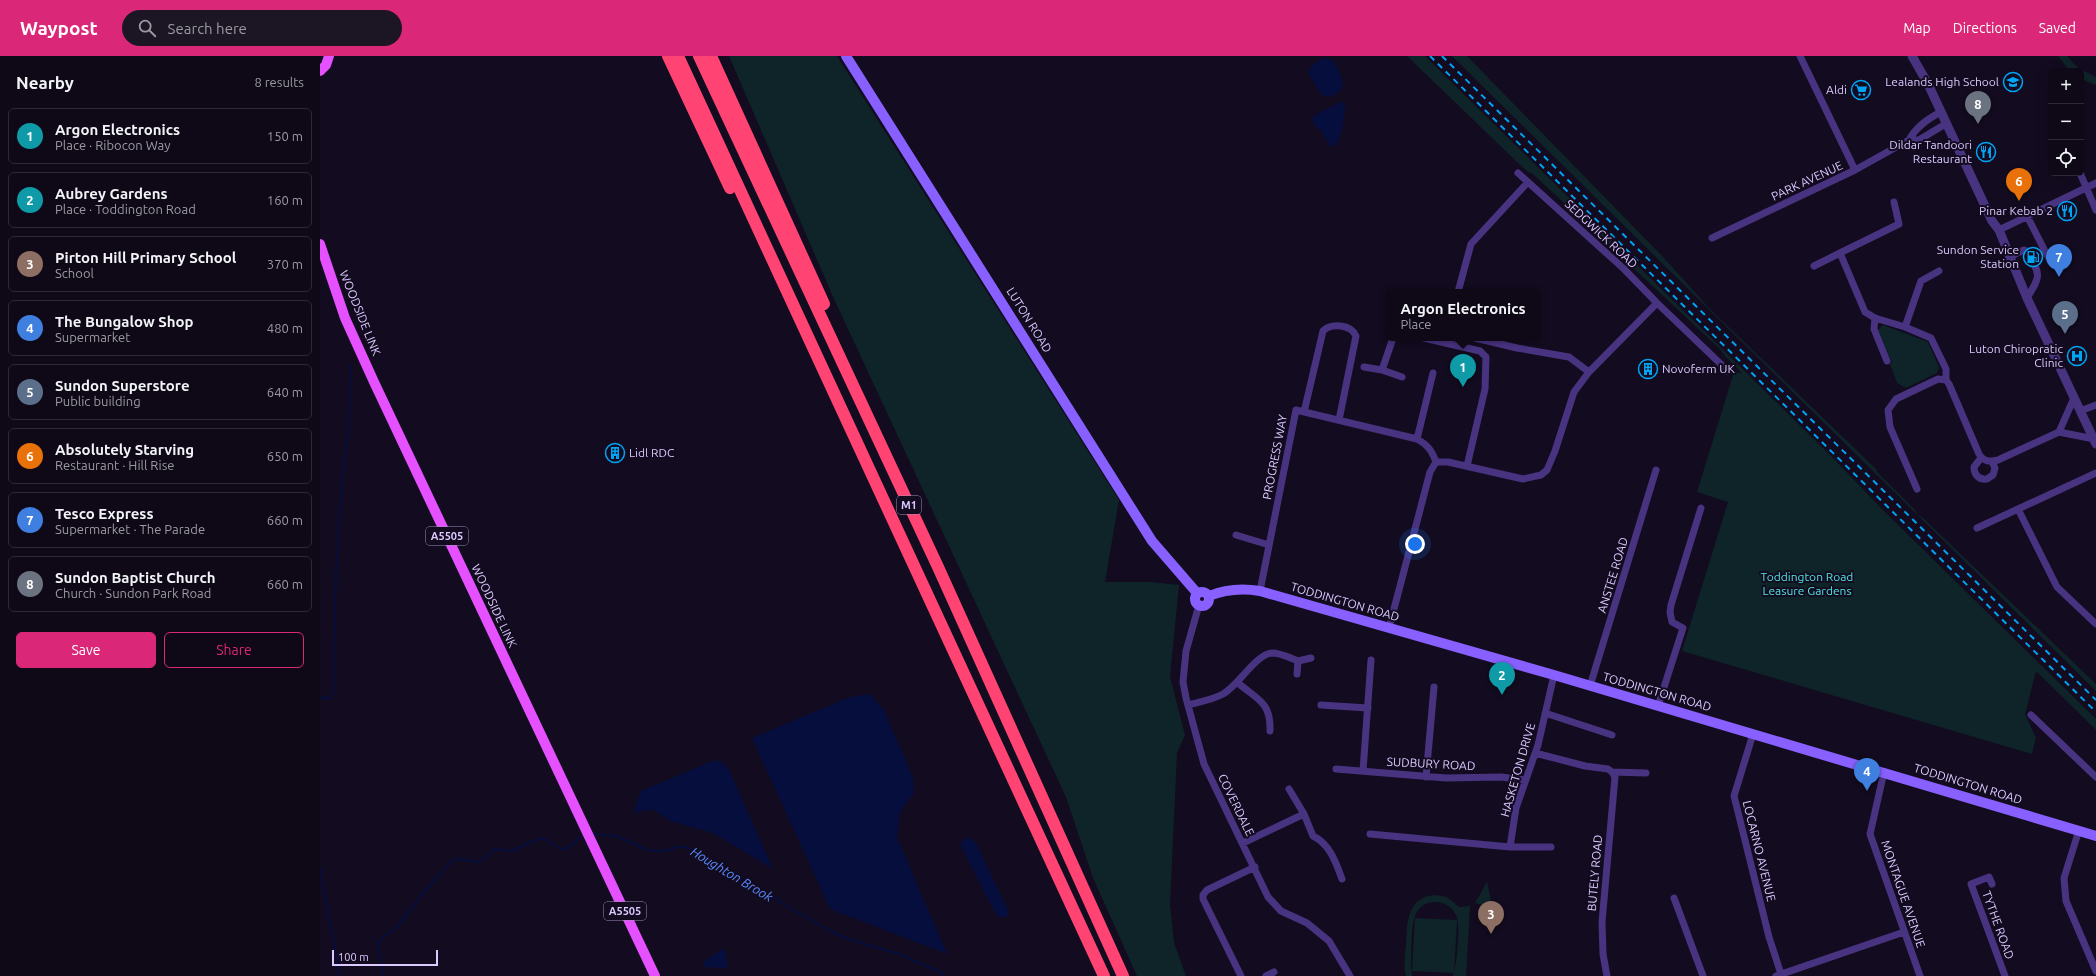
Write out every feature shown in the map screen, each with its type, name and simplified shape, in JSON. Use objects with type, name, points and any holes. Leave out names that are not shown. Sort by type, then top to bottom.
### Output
[{"type":"highway","points":[[668,56],[730,189],[794,307]]},
{"type":"highway","name":"M1","points":[[678,56],[1104,976]]},
{"type":"highway","name":"M1","points":[[699,56],[938,567],[1123,976]]},
{"type":"highway","points":[[711,56],[905,483],[938,567]]},
{"type":"main road","points":[[320,71],[326,65],[330,56]]},
{"type":"main road","name":"LUTON ROAD","points":[[846,56],[1152,541],[1197,593]]},
{"type":"main road","name":"WOODSIDE LINK","points":[[320,244],[345,318],[542,740],[584,824],[655,976]]},
{"type":"main road","name":"TODDINGTON ROAD","points":[[1209,596],[1234,589],[1246,588],[1260,591],[1554,675],[2096,836]]},
{"type":"main road","points":[[1203,591],[1209,596],[1206,604],[1199,606],[1194,599],[1197,593],[1203,591]]},
{"type":"street","points":[[1800,56],[1855,170]]},
{"type":"street","points":[[1912,56],[1928,84],[1940,112],[1947,123],[1992,221],[1999,230],[2027,298],[2095,442]]},
{"type":"street","name":"PARK AVENUE","points":[[1909,140],[1914,130],[1940,112]]},
{"type":"street","name":"PARK AVENUE","points":[[1712,238],[1855,170],[1909,140],[1919,140],[1947,123]]},
{"type":"street","name":"SEDGWICK ROAD","points":[[1518,173],[1618,264],[1728,371]]},
{"type":"street","points":[[2081,176],[2096,210]]},
{"type":"street","points":[[1459,289],[1471,244],[1528,182]]},
{"type":"street","points":[[1999,230],[2096,183]]},
{"type":"street","points":[[1814,266],[1899,224],[1894,202]]},
{"type":"street","points":[[2027,216],[2048,257]]},
{"type":"street","points":[[2009,257],[2024,250],[2027,252],[2038,272],[2038,280],[2027,298]]},
{"type":"street","points":[[1840,253],[1865,312],[1875,318],[1905,327],[1931,338],[1946,369],[1946,380],[1981,458],[1992,462],[1995,468],[1993,475],[1987,479],[1980,479],[1976,474],[1974,467],[1981,458]]},
{"type":"street","points":[[1905,327],[1921,281],[1939,272]]},
{"type":"street","points":[[1389,628],[1430,472],[1436,462],[1442,461],[1523,479],[1541,475],[1547,470],[1555,451],[1574,392],[1589,372],[1657,303]]},
{"type":"street","points":[[1875,318],[1874,329],[1887,361]]},
{"type":"street","points":[[1304,412],[1323,331],[1330,326],[1341,327],[1352,330],[1356,336],[1339,420]]},
{"type":"street","points":[[1382,370],[1392,341]]},
{"type":"street","points":[[1437,341],[1480,351],[1486,357],[1486,389],[1467,466]]},
{"type":"street","points":[[1488,341],[1569,357],[1589,372]]},
{"type":"street","points":[[1364,367],[1382,370],[1402,377]]},
{"type":"street","points":[[1417,439],[1433,373]]},
{"type":"street","points":[[1918,489],[1890,427],[1888,410],[1896,399],[1909,392],[1938,379],[1946,380]]},
{"type":"street","points":[[2059,432],[2074,398]]},
{"type":"street","points":[[2080,411],[2096,405]]},
{"type":"street","name":"PROGRESS WAY","points":[[1260,591],[1296,410],[1417,439],[1425,443],[1430,449],[1436,462]]},
{"type":"street","points":[[1992,462],[2059,432],[2095,442]]},
{"type":"street","name":"ANSTEE ROAD","points":[[1590,686],[1656,470]]},
{"type":"street","points":[[1977,528],[2096,473]]},
{"type":"street","points":[[1658,706],[1683,628],[1672,622],[1670,612],[1701,508]]},
{"type":"street","points":[[2018,509],[2057,587],[2096,624]]},
{"type":"street","points":[[1236,535],[1269,545]]},
{"type":"street","name":"COVERDALE","points":[[1199,606],[1186,651],[1183,682],[1204,764],[1255,867],[1268,897],[1281,911],[1306,923],[1329,941],[1350,976]]},
{"type":"street","points":[[1188,705],[1223,694],[1238,683],[1254,665],[1269,654],[1279,654],[1298,661],[1311,658]]},
{"type":"street","points":[[1363,771],[1371,660]]},
{"type":"street","points":[[1297,674],[1298,661]]},
{"type":"street","name":"HASKETON DRIVE","points":[[1510,847],[1516,808],[1535,753],[1554,675]]},
{"type":"street","points":[[1238,683],[1268,708],[1270,716],[1270,731]]},
{"type":"street","points":[[1426,777],[1434,687]]},
{"type":"street","points":[[1321,705],[1368,708]]},
{"type":"street","points":[[1545,713],[1612,735]]},
{"type":"street","points":[[2032,715],[2096,777]]},
{"type":"street","name":"LOCARNO AVENUE","points":[[1752,734],[1734,796],[1778,975]]},
{"type":"street","points":[[1535,753],[1608,769],[1612,772],[1646,773]]},
{"type":"street","name":"SUDBURY ROAD","points":[[1336,769],[1426,777],[1501,777],[1525,780]]},
{"type":"street","name":"BUTELY ROAD","points":[[1607,976],[1603,954],[1602,922],[1615,777],[1612,772]]},
{"type":"street","name":"MONTAGUE AVENUE","points":[[1884,772],[1870,834],[1920,976]]},
{"type":"street","points":[[1290,789],[1304,814],[1313,836],[1319,839],[1334,858],[1342,879]]},
{"type":"street","points":[[1242,843],[1304,814]]},
{"type":"street","points":[[2079,830],[2064,878],[2066,901],[2093,957],[2096,972]]},
{"type":"street","points":[[1370,834],[1510,847],[1551,846]]},
{"type":"street","points":[[1241,976],[1203,900],[1203,896],[1207,890],[1255,867]]},
{"type":"street","name":"TYTHE ROAD","points":[[1992,884],[1989,877],[1971,884],[2005,976]]},
{"type":"street","points":[[1674,898],[1703,976]]},
{"type":"street","points":[[1778,975],[1904,932]]},
{"type":"street","points":[[1266,976],[1274,972]]},
{"type":"green space","points":[[729,56],[837,56],[1119,500],[1105,582],[1151,582],[1179,585],[1170,677],[1185,735],[1177,753],[1170,904],[1174,943],[1186,976],[1137,976],[1093,878],[1066,797],[834,299]]},
{"type":"green space","name":"Toddington Road Leasure Gardens","points":[[1407,56],[1425,56],[2096,719],[2096,730],[2036,671],[2025,714],[2036,738],[2032,754],[1682,651],[1728,502],[1697,492],[1734,372],[1742,373],[1721,350],[1533,174],[1528,172],[1516,161]]},
{"type":"green space","points":[[1452,56],[1467,56],[1664,258],[1710,309],[1877,470],[1876,471],[1914,509],[1918,515],[1923,518],[2096,684],[2096,691]]},
{"type":"green space","points":[[2058,56],[2067,56],[2078,68],[2068,68]]},
{"type":"green space","points":[[2084,71],[2096,77],[2096,85],[2084,80]]},
{"type":"green space","points":[[1883,325],[1928,342],[1939,367],[1937,373],[1906,388],[1897,383],[1890,364],[1892,362],[1878,330]]},
{"type":"green space","points":[[1487,882],[1492,905],[1475,903]]},
{"type":"green space","points":[[1435,895],[1447,897],[1459,907],[1470,906],[1466,976],[1453,976],[1458,947],[1457,918],[1454,911],[1449,906],[1436,902],[1424,905],[1415,916],[1412,934],[1412,976],[1406,976],[1405,957],[1407,928],[1410,912],[1419,901],[1426,897]]},
{"type":"green space","points":[[1415,918],[1457,920],[1454,973],[1412,971]]},
{"type":"shaded area","points":[[1324,58],[1333,60],[1339,71],[1342,82],[1340,91],[1328,97],[1321,94],[1308,73],[1312,65]]},
{"type":"shaded area","points":[[1341,102],[1344,103],[1345,107],[1344,120],[1339,140],[1333,147],[1330,146],[1319,127],[1319,131],[1311,119],[1319,113]]},
{"type":"shaded area","points":[[870,694],[884,710],[913,778],[914,793],[900,812],[897,837],[947,954],[830,909],[752,738],[850,697]]},
{"type":"shaded area","points":[[712,761],[721,761],[729,769],[773,869],[713,833],[670,821],[654,810],[633,812],[641,791]]},
{"type":"shaded area","points":[[969,837],[976,843],[1007,908],[1009,914],[1006,917],[998,917],[994,911],[961,846],[962,841]]},
{"type":"shaded area","points":[[724,948],[728,968],[704,967],[703,962]]},
{"type":"waterway","points":[[320,698],[329,698],[333,695],[336,573],[343,469],[348,436],[351,366]]},
{"type":"waterway","name":"Houghton Brook","points":[[383,976],[378,943],[385,935],[394,930],[435,879],[453,860],[461,859],[479,862],[494,849],[512,851],[543,838],[561,849],[568,848],[584,834]]},
{"type":"waterway","name":"Houghton Brook","points":[[593,834],[617,836],[647,850],[665,851],[677,847],[686,847],[696,851],[729,873],[770,894],[783,904],[832,932],[851,940],[899,954],[940,972],[944,976]]},
{"type":"waterway","points":[[320,868],[340,976]]},
{"type":"railway","points":[[1430,56],[2096,712]]},
{"type":"railway","points":[[1442,56],[2096,700]]},
{"type":"place","name":"Lealands High School","points":[[2013,82]]},
{"type":"place","name":"Aldi","points":[[1861,90]]},
{"type":"place","name":"Sundon Baptist Church","points":[[1978,124]]},
{"type":"place","name":"Dildar Tandoori Restaurant","points":[[1986,152]]},
{"type":"place","name":"Absolutely Starving","points":[[2019,201]]},
{"type":"place","name":"Pinar Kebab 2","points":[[2067,211]]},
{"type":"place","name":"Sundon Service Station","points":[[2033,257]]},
{"type":"place","name":"Tesco Express","points":[[2059,277]]},
{"type":"place","name":"Sundon Superstore","points":[[2065,334]]},
{"type":"place","name":"Luton Chiropratic Clinic","points":[[2077,356]]},
{"type":"place","name":"Novoferm UK","points":[[1648,369]]},
{"type":"place","name":"Argon Electronics","points":[[1463,387]]},
{"type":"place","name":"Lidl RDC","points":[[615,453]]},
{"type":"place","name":"Aubrey Gardens","points":[[1502,695]]},
{"type":"place","name":"The Bungalow Shop","points":[[1867,791]]},
{"type":"place","name":"Pirton Hill Primary School","points":[[1491,934]]}]
